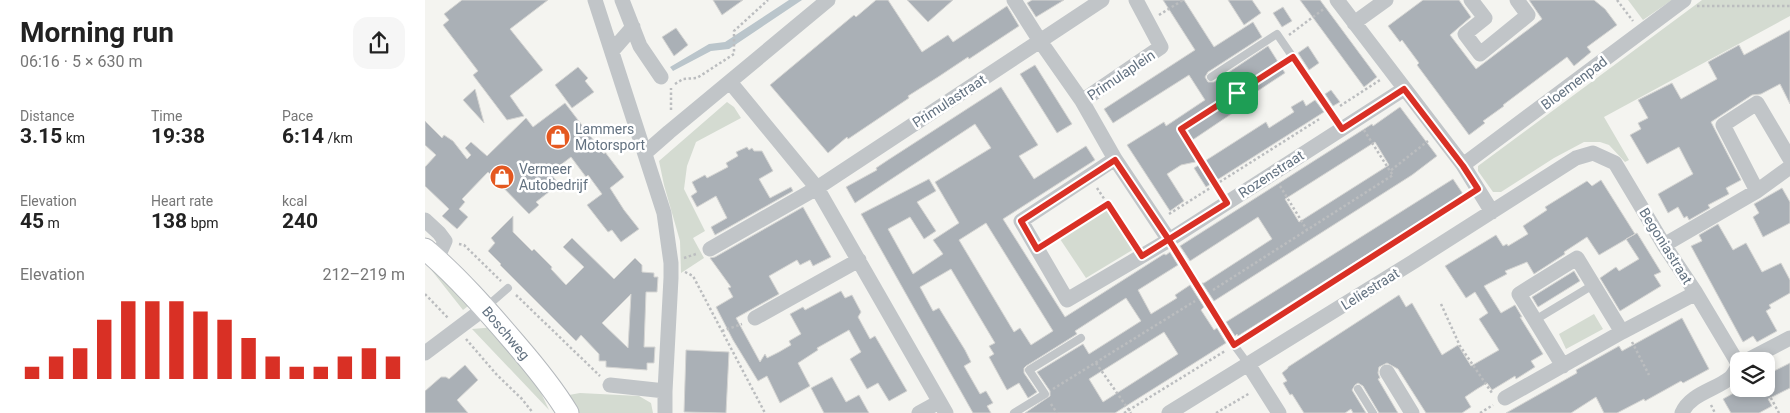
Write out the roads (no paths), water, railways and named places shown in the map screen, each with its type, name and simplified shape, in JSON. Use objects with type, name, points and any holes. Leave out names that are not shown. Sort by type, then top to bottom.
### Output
[{"type":"street","points":[[595,0],[664,213],[671,263],[665,413]]},
{"type":"street","points":[[622,0],[640,46],[661,77]]},
{"type":"street","points":[[645,153],[828,0]]},
{"type":"street","points":[[1014,0],[1041,41],[1102,0]]},
{"type":"street","name":"Primulaplein","points":[[1041,41],[1082,101],[1161,47],[1136,0]]},
{"type":"street","points":[[1354,23],[1386,0]]},
{"type":"street","points":[[1471,0],[1485,18],[1465,34],[1480,54],[1528,15],[1517,0]]},
{"type":"street","points":[[1333,3],[1354,23],[1463,166],[1492,212]]},
{"type":"street","name":"Bloemenpad","points":[[1463,166],[1680,3]]},
{"type":"street","points":[[612,51],[633,27]]},
{"type":"street","name":"Primulastraat","points":[[710,249],[817,188],[1041,41]]},
{"type":"street","points":[[730,82],[817,188],[943,408],[919,413]]},
{"type":"street","name":"Rozenstraat","points":[[1115,160],[1021,221],[1067,300],[1169,240],[1404,89]]},
{"type":"street","points":[[1082,101],[1115,160],[1169,240]]},
{"type":"street","points":[[1757,191],[1723,125],[1757,103],[1790,159]]},
{"type":"street","name":"Begoniastraat","points":[[1492,212],[1576,158],[1593,153],[1615,163],[1731,352]]},
{"type":"street","points":[[1664,245],[1757,191],[1790,167]]},
{"type":"street","name":"Leliestraat","points":[[1169,413],[1492,212]]},
{"type":"street","name":"Boschweg","points":[[425,220],[439,233],[436,250],[535,367],[568,413]]},
{"type":"street","points":[[1563,366],[1519,294],[1577,258],[1624,331]]},
{"type":"street","points":[[755,318],[859,260]]},
{"type":"street","points":[[1499,396],[1563,366],[1696,293]]},
{"type":"street","points":[[425,353],[485,308]]},
{"type":"street","points":[[1763,352],[1790,338]]},
{"type":"street","points":[[1248,364],[1279,413]]},
{"type":"street","points":[[1387,372],[1412,413]]},
{"type":"street","name":"Begoniastraat","points":[[1682,413],[1684,407],[1691,401],[1730,379]]},
{"type":"street","points":[[610,385],[665,390]]},
{"type":"lane","points":[[1211,77],[1277,34],[1342,129]]},
{"type":"lane","points":[[1169,240],[1234,345],[1248,364]]},
{"type":"lane","points":[[1535,320],[1593,285]]},
{"type":"lane","points":[[485,308],[508,288]]},
{"type":"lane","points":[[1014,413],[1045,394],[1029,370],[1081,338]]},
{"type":"lane","points":[[1358,389],[1373,413]]},
{"type":"place","name":"Lammers Motorsport","points":[[558,137]]},
{"type":"place","name":"Vermeer Autobedrijf","points":[[502,177]]}]
